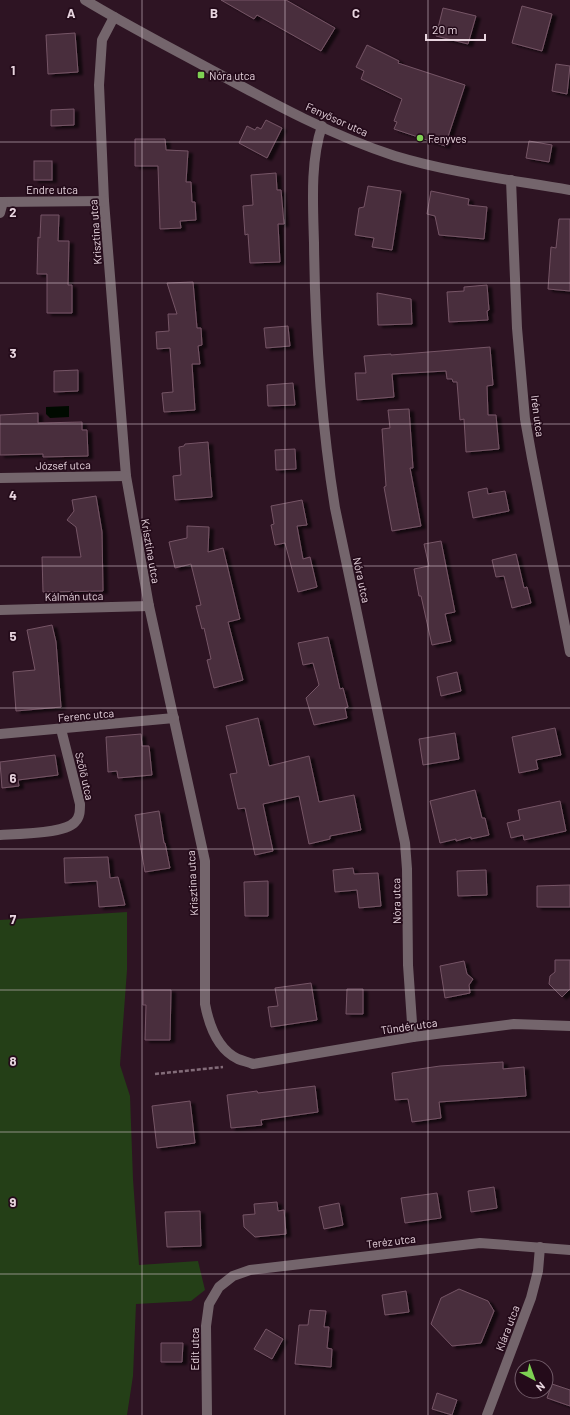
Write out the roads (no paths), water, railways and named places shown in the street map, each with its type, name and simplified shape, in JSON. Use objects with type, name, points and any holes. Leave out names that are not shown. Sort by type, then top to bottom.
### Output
[{"type":"street","name":"Fenyősor utca","points":[[85,0],[288,111],[363,144],[396,156],[444,168],[570,190]]},
{"type":"street","name":"Krisztina utca","points":[[114,17],[102,40],[99,85],[104,201],[126,476],[149,606],[205,861],[205,1004],[208,1021],[214,1035],[224,1048],[238,1059],[253,1064]]},
{"type":"street","name":"Nóra utca","points":[[322,126],[317,141],[315,155],[313,218],[315,312],[327,454],[335,508],[405,842],[408,888],[408,965],[413,1037]]},
{"type":"street","name":"Irén utca","points":[[512,180],[517,328],[525,419],[570,652]]},
{"type":"street","name":"Endre utca","points":[[1,202],[104,201]]},
{"type":"street","points":[[0,213],[1,202]]},
{"type":"street","name":"József utca","points":[[0,478],[126,476]]},
{"type":"street","name":"Kálmán utca","points":[[0,610],[149,606]]},
{"type":"street","name":"Ferenc utca","points":[[0,734],[174,718]]},
{"type":"street","name":"Szőlő utca","points":[[0,835],[67,828],[75,822],[79,816],[80,804],[62,729]]},
{"type":"street","name":"Tündér utca","points":[[253,1064],[413,1037],[514,1024],[570,1026]]},
{"type":"street","name":"Teréz utca","points":[[219,1287],[233,1276],[250,1270],[480,1243],[570,1250]]},
{"type":"street","name":"Klára utca","points":[[487,1415],[531,1298],[538,1271],[540,1247]]},
{"type":"street","name":"Edit utca","points":[[207,1415],[206,1326],[209,1304],[219,1287]]},
{"type":"place","name":"Nóra utca","points":[[201,75]]},
{"type":"place","name":"Fenyves","points":[[420,138]]}]
